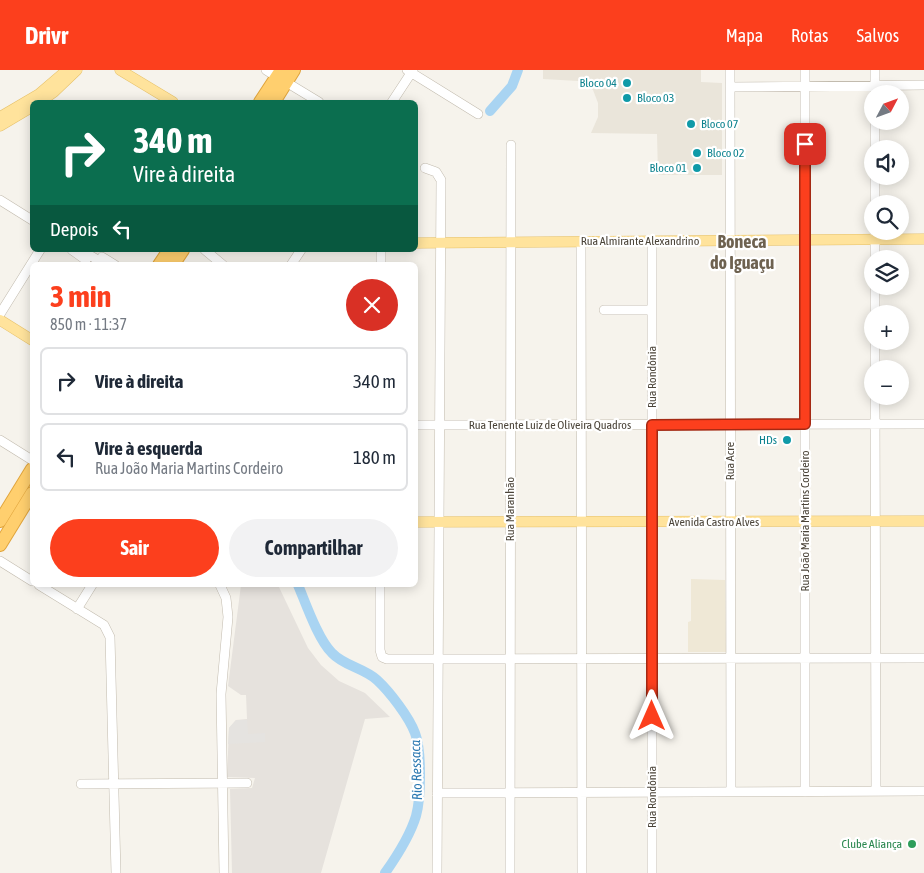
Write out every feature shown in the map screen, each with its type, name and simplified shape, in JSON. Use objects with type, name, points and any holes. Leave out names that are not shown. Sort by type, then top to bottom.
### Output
[{"type":"highway","points":[[261,100],[277,75],[294,70]]},
{"type":"highway","points":[[274,100],[277,75]]},
{"type":"highway","points":[[0,522],[30,472]]},
{"type":"highway","points":[[0,545],[30,496]]},
{"type":"main road","points":[[0,117],[39,94],[67,70]]},
{"type":"main road","points":[[43,100],[77,70]]},
{"type":"main road","points":[[120,70],[170,100]]},
{"type":"main road","points":[[0,126],[30,108]]},
{"type":"main road","name":"Rua Almirante Alexandrino","points":[[418,243],[805,240],[864,236]]},
{"type":"main road","name":"Rua Almirante Alexandrino","points":[[909,238],[924,239]]},
{"type":"main road","points":[[0,320],[30,339]]},
{"type":"main road","name":"Avenida Castro Alves","points":[[418,522],[924,521]]},
{"type":"street","name":"Rua Acre","points":[[730,70],[731,792]]},
{"type":"street","name":"Rua João Maria Martins Cordeiro","points":[[805,70],[805,792]]},
{"type":"street","points":[[874,70],[875,85]]},
{"type":"street","points":[[393,100],[410,71],[478,114]]},
{"type":"street","points":[[277,75],[316,100]]},
{"type":"street","points":[[909,87],[924,85]]},
{"type":"street","points":[[730,87],[805,86],[864,89]]},
{"type":"street","name":"Rua Maranhão","points":[[510,873],[511,145]]},
{"type":"street","points":[[425,168],[436,172],[441,180],[437,873]]},
{"type":"street","points":[[0,200],[30,219]]},
{"type":"street","name":"Rua Rondônia","points":[[652,241],[652,873]]},
{"type":"street","points":[[581,242],[582,873]]},
{"type":"street","points":[[75,252],[90,262]]},
{"type":"street","points":[[85,252],[101,262]]},
{"type":"street","points":[[94,252],[110,262]]},
{"type":"street","points":[[207,252],[219,262]]},
{"type":"street","points":[[0,314],[30,266]]},
{"type":"street","points":[[604,310],[652,310]]},
{"type":"street","points":[[875,405],[876,791]]},
{"type":"street","name":"Rua Tenente Luiz de Oliveira Quadros","points":[[418,426],[924,424]]},
{"type":"street","points":[[0,440],[30,459]]},
{"type":"street","points":[[0,561],[30,580]]},
{"type":"street","points":[[42,587],[104,625],[110,637],[116,873]]},
{"type":"street","points":[[77,609],[91,587]]},
{"type":"street","points":[[221,587],[226,598],[228,617],[221,694],[224,873]]},
{"type":"street","points":[[380,587],[380,650],[382,656],[387,659],[924,658]]},
{"type":"street","points":[[81,784],[246,783]]},
{"type":"street","points":[[437,793],[924,791]]},
{"type":"shaded area","points":[[543,70],[701,70],[701,82],[722,83],[722,175],[658,175],[657,134],[591,133],[598,117],[598,103],[593,90],[578,81],[543,79]]},
{"type":"shaded area","points":[[691,579],[725,580],[726,652],[688,652],[688,622],[691,621]]},
{"type":"shaded area","points":[[241,587],[279,587],[308,648],[321,665],[339,681],[365,693],[390,717],[365,719],[321,873],[232,873],[230,789],[252,788],[255,778],[227,777],[229,728],[236,720],[247,719],[246,695],[241,695],[228,686]]},
{"type":"shaded area","points":[[236,720],[247,720],[248,734],[265,733],[265,742],[228,744],[229,728]]},
{"type":"waterway","name":"Rio Ressaca","points":[[490,111],[512,86],[518,70]]},
{"type":"waterway","name":"Rio Ressaca","points":[[299,587],[313,621],[327,647],[342,661],[377,680],[399,705],[415,733],[419,751],[420,774],[416,816],[407,838],[385,873]]},
{"type":"place","name":"Bloco 04","points":[[627,83]]},
{"type":"place","name":"Bloco 03","points":[[627,98]]},
{"type":"place","name":"Bloco 07","points":[[691,124]]},
{"type":"place","name":"Bloco 02","points":[[697,153]]},
{"type":"place","name":"Bloco 01","points":[[697,168]]},
{"type":"place","name":"HDs","points":[[787,440]]},
{"type":"place","name":"Clube Aliança","points":[[912,844]]},
{"type":"district","name":"Boneca do Iguaçu","points":[[742,252]]},
{"type":"route","points":[[652,716],[652,425],[805,424],[805,144]]}]
